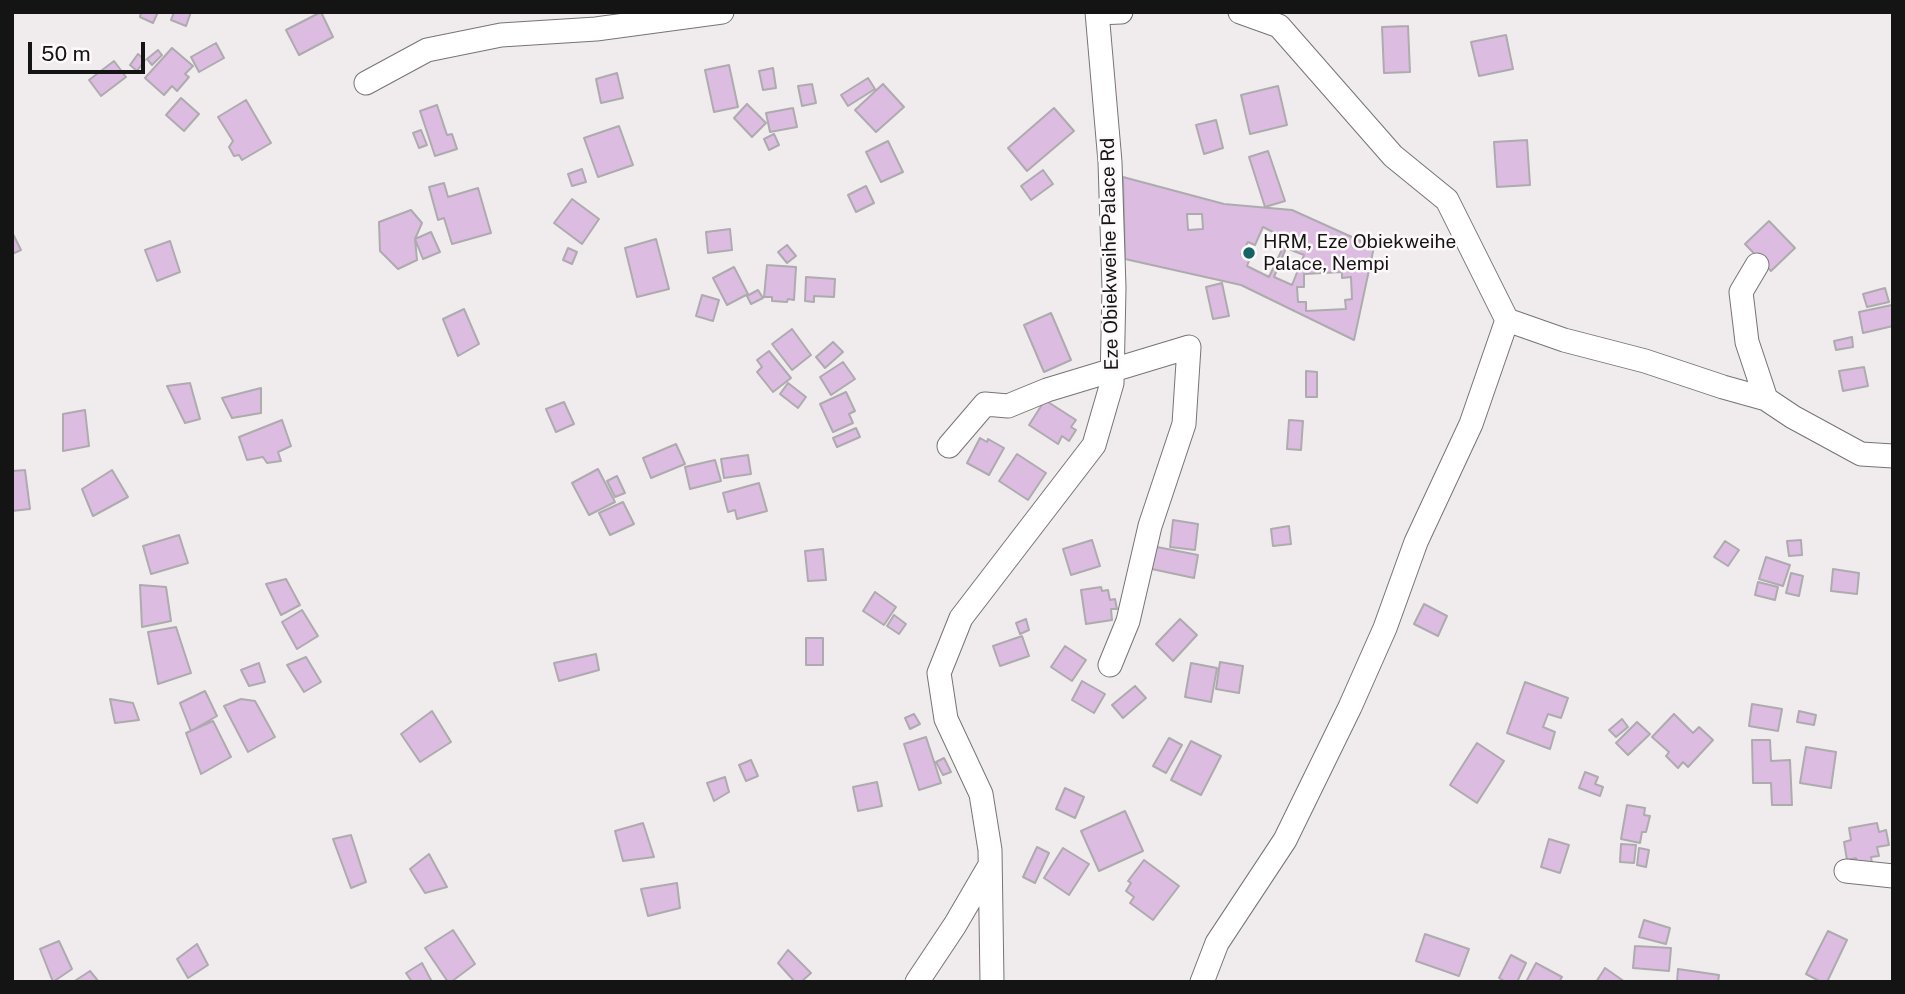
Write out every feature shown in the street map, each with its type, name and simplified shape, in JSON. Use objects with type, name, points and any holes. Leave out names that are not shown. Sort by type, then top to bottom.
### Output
[{"type":"street","points":[[366,83],[426,50],[501,35],[596,29],[722,12]]},
{"type":"street","points":[[1097,12],[1121,12]]},
{"type":"street","name":"Eze Obiekweihe Palace Rd","points":[[992,982],[990,850],[981,794],[946,719],[939,673],[961,618],[1094,445],[1112,383],[1114,288],[1110,162],[1097,12]]},
{"type":"street","points":[[1240,12],[1279,26],[1393,156],[1447,200],[1507,320],[1564,340],[1645,360],[1766,399],[1861,454],[1893,456]]},
{"type":"street","points":[[1757,265],[1741,292],[1747,342],[1766,399]]},
{"type":"street","points":[[1202,982],[1217,943],[1285,840],[1350,707],[1385,628],[1416,542],[1471,424],[1507,320]]},
{"type":"street","points":[[949,446],[985,404],[1008,406],[1047,390],[1189,347],[1184,424],[1150,526],[1128,621],[1110,665]]},
{"type":"street","points":[[917,982],[955,925],[990,864]]},
{"type":"street","points":[[1846,872],[1893,876]]},
{"type":"building","points":[[141,12],[158,12],[153,23],[140,17]]},
{"type":"building","points":[[174,12],[191,12],[186,26],[171,20]]},
{"type":"building","points":[[321,12],[333,37],[299,55],[286,30]]},
{"type":"building","points":[[1408,26],[1410,72],[1384,73],[1382,27]]},
{"type":"building","points":[[1506,35],[1513,69],[1479,76],[1471,42]]},
{"type":"building","points":[[216,43],[224,58],[199,72],[191,57]]},
{"type":"building","points":[[172,48],[193,66],[185,74],[189,77],[177,91],[172,86],[164,95],[145,78]]},
{"type":"building","points":[[158,50],[162,55],[152,65],[147,59]]},
{"type":"building","points":[[138,54],[145,60],[137,71],[130,65]]},
{"type":"building","points":[[114,61],[126,77],[101,96],[89,80]]},
{"type":"building","points":[[729,65],[738,107],[714,112],[705,70]]},
{"type":"building","points":[[773,68],[776,88],[763,90],[759,71]]},
{"type":"building","points":[[617,73],[623,98],[601,103],[596,79]]},
{"type":"building","points":[[868,78],[875,89],[848,106],[841,95]]},
{"type":"building","points":[[812,84],[816,103],[802,106],[798,86]]},
{"type":"building","points":[[883,84],[904,107],[876,132],[855,110]]},
{"type":"building","points":[[1278,86],[1287,125],[1250,134],[1241,95]]},
{"type":"building","points":[[181,98],[199,114],[184,131],[166,115]]},
{"type":"building","points":[[246,100],[271,143],[242,160],[239,155],[234,156],[229,147],[233,141],[218,117]]},
{"type":"building","points":[[747,104],[766,123],[752,137],[734,118]]},
{"type":"building","points":[[437,105],[447,135],[452,134],[457,149],[435,156],[420,111]]},
{"type":"building","points":[[793,108],[797,127],[770,132],[766,113]]},
{"type":"building","points":[[1054,108],[1074,131],[1027,171],[1008,148]]},
{"type":"building","points":[[1216,120],[1223,148],[1204,154],[1196,125]]},
{"type":"building","points":[[619,126],[633,165],[598,177],[584,138]]},
{"type":"building","points":[[421,130],[427,145],[419,148],[413,133]]},
{"type":"building","points":[[774,134],[779,145],[769,150],[764,139]]},
{"type":"building","points":[[1527,140],[1530,185],[1497,187],[1494,142]]},
{"type":"building","points":[[888,141],[903,172],[881,182],[866,152]]},
{"type":"building","points":[[1268,151],[1285,201],[1265,207],[1249,157]]},
{"type":"building","points":[[582,169],[586,182],[572,186],[568,174]]},
{"type":"building","points":[[1043,170],[1053,184],[1031,200],[1021,186]]},
{"type":"building","name":"HRM, Eze Obiekweihe Palace, Nempi","points":[[1123,177],[1224,204],[1292,210],[1374,247],[1354,340],[1241,285],[1125,259]]},
{"type":"building","points":[[444,183],[448,197],[478,188],[491,233],[452,244],[444,218],[438,220],[429,187]]},
{"type":"building","points":[[866,186],[874,203],[856,212],[848,195]]},
{"type":"building","points":[[572,199],[599,219],[582,244],[554,223]]},
{"type":"building","points":[[411,210],[422,223],[415,239],[417,260],[398,269],[380,251],[379,222]]},
{"type":"building","points":[[1187,214],[1202,214],[1203,229],[1188,230]]},
{"type":"building","points":[[1769,221],[1795,248],[1771,271],[1745,244]]},
{"type":"building","points":[[1263,227],[1287,239],[1269,277],[1247,266],[1250,258],[1241,254],[1248,242],[1255,245]]},
{"type":"building","points":[[730,229],[732,250],[708,253],[706,232]]},
{"type":"building","points":[[12,232],[21,250],[12,254]]},
{"type":"building","points":[[431,232],[440,252],[423,259],[415,239]]},
{"type":"building","points":[[656,239],[669,289],[637,297],[625,248]]},
{"type":"building","points":[[170,241],[180,272],[157,281],[145,250]]},
{"type":"building","points":[[787,245],[796,256],[787,263],[778,252]]},
{"type":"building","points":[[568,248],[577,252],[572,264],[563,260]]},
{"type":"building","points":[[1286,248],[1304,255],[1292,285],[1274,277]]},
{"type":"building","points":[[767,265],[796,267],[794,300],[772,301],[772,297],[764,297]]},
{"type":"building","points":[[734,267],[748,294],[727,305],[713,278]]},
{"type":"building","points":[[1342,272],[1342,278],[1351,277],[1352,299],[1345,300],[1346,309],[1306,311],[1306,302],[1298,302],[1297,287],[1304,287],[1304,274]]},
{"type":"building","points":[[806,277],[835,279],[834,297],[814,296],[814,302],[805,301]]},
{"type":"building","points":[[1222,283],[1229,316],[1213,319],[1206,287]]},
{"type":"building","points":[[1885,288],[1889,302],[1867,307],[1863,294]]},
{"type":"building","points":[[758,290],[763,298],[751,304],[747,296]]},
{"type":"building","points":[[702,295],[719,300],[713,321],[696,316]]},
{"type":"building","points":[[1892,305],[1893,326],[1863,333],[1859,312]]},
{"type":"building","points":[[464,309],[479,344],[458,356],[443,319]]},
{"type":"building","points":[[1051,313],[1071,360],[1044,372],[1024,325]]},
{"type":"building","points":[[792,329],[811,355],[792,370],[772,344]]},
{"type":"building","points":[[1852,337],[1853,347],[1836,350],[1834,341]]},
{"type":"building","points":[[833,342],[843,352],[825,368],[816,357]]},
{"type":"building","points":[[769,351],[791,378],[773,392],[757,372],[762,367],[757,360]]},
{"type":"building","points":[[843,362],[855,379],[831,395],[820,377]]},
{"type":"building","points":[[1864,367],[1868,386],[1843,391],[1839,371]]},
{"type":"building","points":[[1306,371],[1317,372],[1317,397],[1306,397]]},
{"type":"building","points":[[190,383],[200,419],[185,423],[167,386]]},
{"type":"building","points":[[788,383],[806,397],[798,408],[780,394]]},
{"type":"building","points":[[261,388],[261,413],[232,418],[222,398]]},
{"type":"building","points":[[846,392],[855,411],[849,414],[853,423],[833,432],[820,404]]},
{"type":"building","points":[[1045,400],[1076,420],[1071,427],[1076,430],[1069,441],[1062,436],[1058,444],[1029,425]]},
{"type":"building","points":[[564,402],[574,424],[556,432],[546,409]]},
{"type":"building","points":[[85,410],[89,446],[63,451],[63,414]]},
{"type":"building","points":[[282,420],[291,446],[278,452],[281,461],[267,463],[263,457],[247,460],[239,437]]},
{"type":"building","points":[[1289,420],[1303,421],[1301,450],[1287,449]]},
{"type":"building","points":[[856,428],[860,437],[837,447],[833,438]]},
{"type":"building","points":[[980,438],[987,442],[988,439],[1004,448],[989,475],[967,463]]},
{"type":"building","points":[[676,444],[685,464],[651,478],[643,458]]},
{"type":"building","points":[[1017,454],[1046,473],[1028,500],[999,481]]},
{"type":"building","points":[[748,455],[751,474],[724,478],[721,459]]},
{"type":"building","points":[[715,460],[721,481],[690,489],[685,467]]},
{"type":"building","points":[[598,469],[615,502],[589,515],[572,483]]},
{"type":"building","points":[[25,470],[30,509],[12,511],[12,471]]},
{"type":"building","points":[[112,470],[128,497],[93,516],[82,489]]},
{"type":"building","points":[[617,476],[625,493],[615,497],[607,481]]},
{"type":"building","points":[[759,483],[767,511],[737,519],[735,510],[728,512],[723,493]]},
{"type":"building","points":[[623,502],[634,524],[610,535],[599,513]]},
{"type":"building","points":[[1173,520],[1198,524],[1195,550],[1170,547]]},
{"type":"building","points":[[1289,526],[1291,544],[1273,546],[1271,529]]},
{"type":"building","points":[[179,535],[188,563],[151,574],[143,546]]},
{"type":"building","points":[[1092,540],[1100,566],[1071,575],[1063,549]]},
{"type":"building","points":[[1801,540],[1802,555],[1789,556],[1787,541]]},
{"type":"building","points":[[1725,541],[1739,550],[1728,566],[1714,557]]},
{"type":"building","points":[[1152,546],[1198,555],[1194,578],[1147,568]]},
{"type":"building","points":[[823,549],[826,580],[808,581],[805,551]]},
{"type":"building","points":[[1766,557],[1790,565],[1783,586],[1759,579]]},
{"type":"building","points":[[1833,569],[1859,573],[1857,594],[1831,591]]},
{"type":"building","points":[[1791,573],[1803,576],[1799,596],[1786,593]]},
{"type":"building","points":[[286,579],[300,605],[281,615],[266,584]]},
{"type":"building","points":[[1758,582],[1778,587],[1775,600],[1755,595]]},
{"type":"building","points":[[140,585],[166,587],[171,621],[142,627]]},
{"type":"building","points":[[1101,587],[1102,591],[1108,590],[1110,600],[1115,599],[1117,609],[1111,609],[1112,620],[1086,624],[1081,590]]},
{"type":"building","points":[[875,592],[896,607],[884,625],[863,611]]},
{"type":"building","points":[[1424,604],[1447,616],[1438,636],[1414,624]]},
{"type":"building","points":[[302,610],[318,636],[297,649],[282,622]]},
{"type":"building","points":[[894,615],[906,624],[899,634],[887,626]]},
{"type":"building","points":[[1026,619],[1029,630],[1020,634],[1016,623]]},
{"type":"building","points":[[1180,619],[1197,635],[1173,661],[1156,644]]},
{"type":"building","points":[[176,627],[191,673],[158,684],[148,632]]},
{"type":"building","points":[[1022,636],[1029,656],[1000,666],[993,646]]},
{"type":"building","points":[[806,638],[823,638],[823,665],[806,665]]},
{"type":"building","points":[[1065,646],[1086,660],[1072,681],[1051,667]]},
{"type":"building","points":[[596,654],[599,670],[559,681],[554,663]]},
{"type":"building","points":[[306,657],[321,682],[304,692],[287,665]]},
{"type":"building","points":[[1220,662],[1243,666],[1239,693],[1216,689]]},
{"type":"building","points":[[259,663],[265,682],[249,686],[241,670]]},
{"type":"building","points":[[1191,663],[1217,668],[1211,702],[1185,697]]},
{"type":"building","points":[[1082,681],[1105,694],[1094,713],[1072,700]]},
{"type":"building","points":[[1525,682],[1568,698],[1561,718],[1548,714],[1543,727],[1555,732],[1550,749],[1507,733]]},
{"type":"building","points":[[1135,686],[1146,698],[1123,718],[1112,705]]},
{"type":"building","points":[[205,691],[217,716],[191,731],[180,703]]},
{"type":"building","points":[[110,699],[133,703],[139,720],[115,723]]},
{"type":"building","points":[[241,699],[255,701],[275,737],[248,752],[224,706]]},
{"type":"building","points":[[1752,704],[1782,709],[1778,731],[1749,726]]},
{"type":"building","points":[[432,711],[451,742],[420,762],[401,734]]},
{"type":"building","points":[[1799,711],[1816,715],[1814,725],[1797,722]]},
{"type":"building","points":[[914,714],[920,724],[910,729],[905,718]]},
{"type":"building","points":[[1674,714],[1693,733],[1699,727],[1713,740],[1688,767],[1683,762],[1678,768],[1666,756],[1669,752],[1652,737]]},
{"type":"building","points":[[1622,719],[1628,727],[1616,737],[1609,730]]},
{"type":"building","points":[[213,721],[231,757],[201,774],[186,733]]},
{"type":"building","points":[[1637,722],[1650,734],[1628,755],[1616,743]]},
{"type":"building","points":[[926,737],[941,783],[919,790],[904,744]]},
{"type":"building","points":[[1169,738],[1182,745],[1166,773],[1153,766]]},
{"type":"building","points":[[1752,740],[1770,740],[1771,761],[1790,760],[1792,805],[1772,805],[1771,783],[1753,783]]},
{"type":"building","points":[[1191,741],[1221,756],[1201,795],[1171,780]]},
{"type":"building","points":[[1477,743],[1504,761],[1477,803],[1450,785]]},
{"type":"building","points":[[1806,747],[1836,752],[1831,788],[1800,783]]},
{"type":"building","points":[[944,758],[951,772],[943,775],[936,762]]},
{"type":"building","points":[[751,760],[758,776],[746,781],[739,765]]},
{"type":"building","points":[[1585,772],[1598,777],[1595,784],[1603,787],[1600,796],[1579,788]]},
{"type":"building","points":[[725,777],[729,792],[714,801],[707,783]]},
{"type":"building","points":[[877,782],[882,806],[858,811],[853,787]]},
{"type":"building","points":[[1065,788],[1084,797],[1075,818],[1056,809]]},
{"type":"building","points":[[1627,805],[1645,808],[1644,815],[1650,816],[1640,843],[1621,839]]},
{"type":"building","points":[[1125,811],[1143,851],[1099,871],[1081,831]]},
{"type":"building","points":[[643,823],[654,857],[623,861],[615,831]]},
{"type":"building","points":[[1877,823],[1879,832],[1886,830],[1889,845],[1877,847],[1879,856],[1871,857],[1872,863],[1857,866],[1856,858],[1847,860],[1844,842],[1851,840],[1849,828]]},
{"type":"building","points":[[351,835],[366,882],[351,888],[333,839]]},
{"type":"building","points":[[1549,839],[1569,845],[1560,873],[1541,867]]},
{"type":"building","points":[[1621,844],[1636,845],[1634,863],[1620,862]]},
{"type":"building","points":[[1037,847],[1049,853],[1035,883],[1023,877]]},
{"type":"building","points":[[1063,848],[1089,864],[1069,895],[1044,878]]},
{"type":"building","points":[[1639,848],[1649,850],[1646,867],[1637,865]]},
{"type":"building","points":[[429,854],[447,887],[425,893],[410,869]]},
{"type":"building","points":[[1144,860],[1179,886],[1153,920],[1130,903],[1134,897],[1126,891],[1131,883],[1128,881]]},
{"type":"building","points":[[677,883],[680,908],[648,916],[641,889]]},
{"type":"building","points":[[1644,920],[1670,928],[1666,944],[1639,937]]},
{"type":"building","points":[[453,930],[475,964],[448,982],[425,948]]},
{"type":"building","points":[[1828,931],[1847,940],[1827,982],[1821,982],[1806,974]]},
{"type":"building","points":[[1425,934],[1469,949],[1459,976],[1416,961]]},
{"type":"building","points":[[59,941],[72,969],[53,982],[40,949]]},
{"type":"building","points":[[197,944],[208,965],[188,978],[177,959]]},
{"type":"building","points":[[1635,946],[1671,948],[1669,971],[1633,968]]},
{"type":"building","points":[[788,950],[811,973],[801,982],[795,982],[778,963]]},
{"type":"building","points":[[1511,955],[1526,963],[1517,982],[1506,982],[1499,978]]},
{"type":"building","points":[[422,963],[432,982],[412,982],[406,973]]},
{"type":"building","points":[[1536,963],[1562,977],[1559,982],[1526,982]]},
{"type":"building","points":[[1605,968],[1625,982],[1596,982]]},
{"type":"building","points":[[1678,969],[1719,975],[1718,982],[1677,982]]},
{"type":"building","points":[[90,971],[99,982],[73,982]]},
{"type":"place","name":"HRM, Eze Obiekweihe Palace, Nempi","points":[[1249,253]]}]
